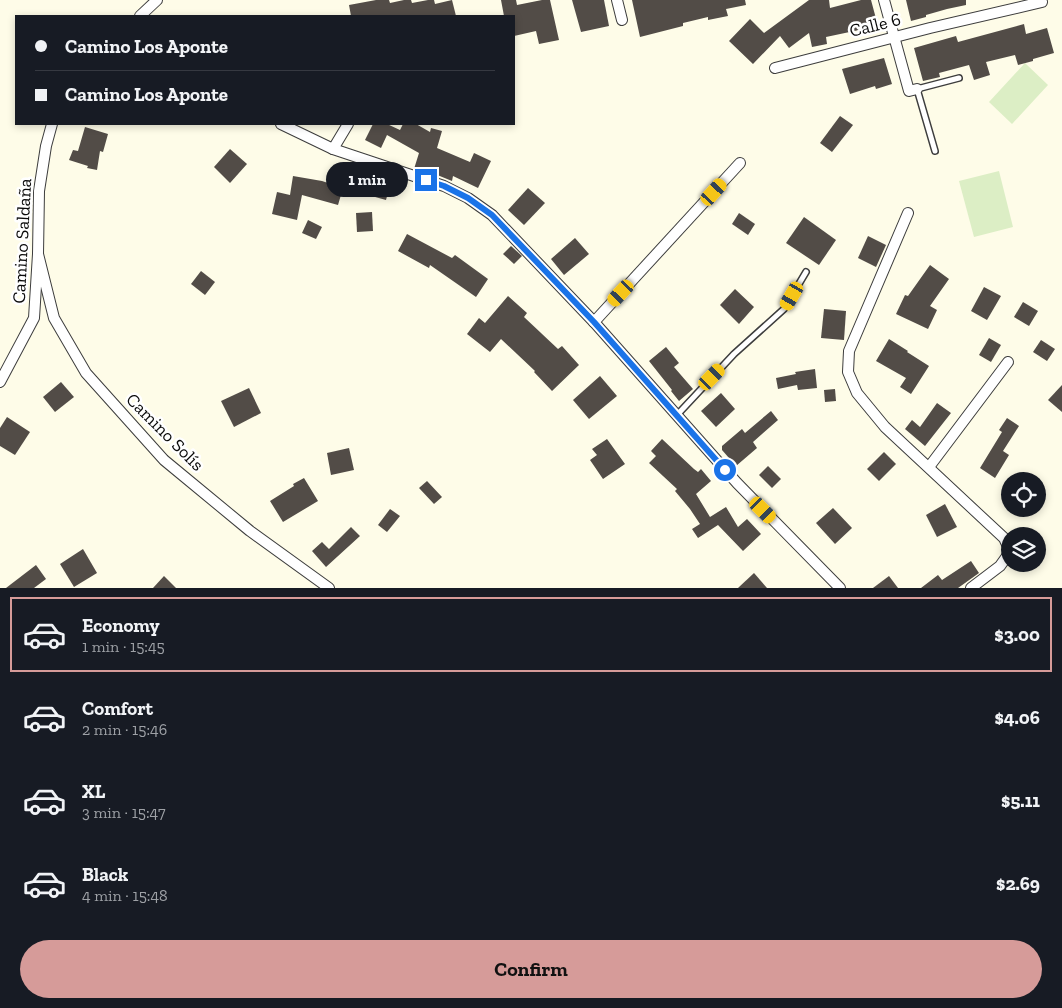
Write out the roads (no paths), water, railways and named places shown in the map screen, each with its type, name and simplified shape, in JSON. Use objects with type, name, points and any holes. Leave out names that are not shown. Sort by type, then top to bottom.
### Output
[{"type":"street","points":[[141,15],[156,0]]},
{"type":"street","points":[[616,0],[622,20]]},
{"type":"street","points":[[884,0],[909,91],[916,89]]},
{"type":"street","name":"Calle 6","points":[[774,68],[1042,2]]},
{"type":"street","name":"Camino Saldaña","points":[[0,382],[34,318],[39,191],[46,146],[52,125]]},
{"type":"street","points":[[283,125],[333,149],[444,186],[468,198],[492,215],[594,322],[737,483],[840,588]]},
{"type":"street","points":[[333,149],[347,125]]},
{"type":"street","points":[[594,322],[740,164]]},
{"type":"street","points":[[908,213],[849,351],[848,372],[857,393],[885,427],[1001,535]]},
{"type":"street","name":"Camino Solís","points":[[38,254],[54,318],[86,373],[164,460],[250,531],[329,588]]},
{"type":"street","points":[[929,467],[1008,362]]},
{"type":"street","points":[[971,588],[1001,565]]},
{"type":"lane","points":[[935,151],[916,89],[959,78]]},
{"type":"lane","points":[[677,415],[734,354],[784,309],[806,272]]}]
